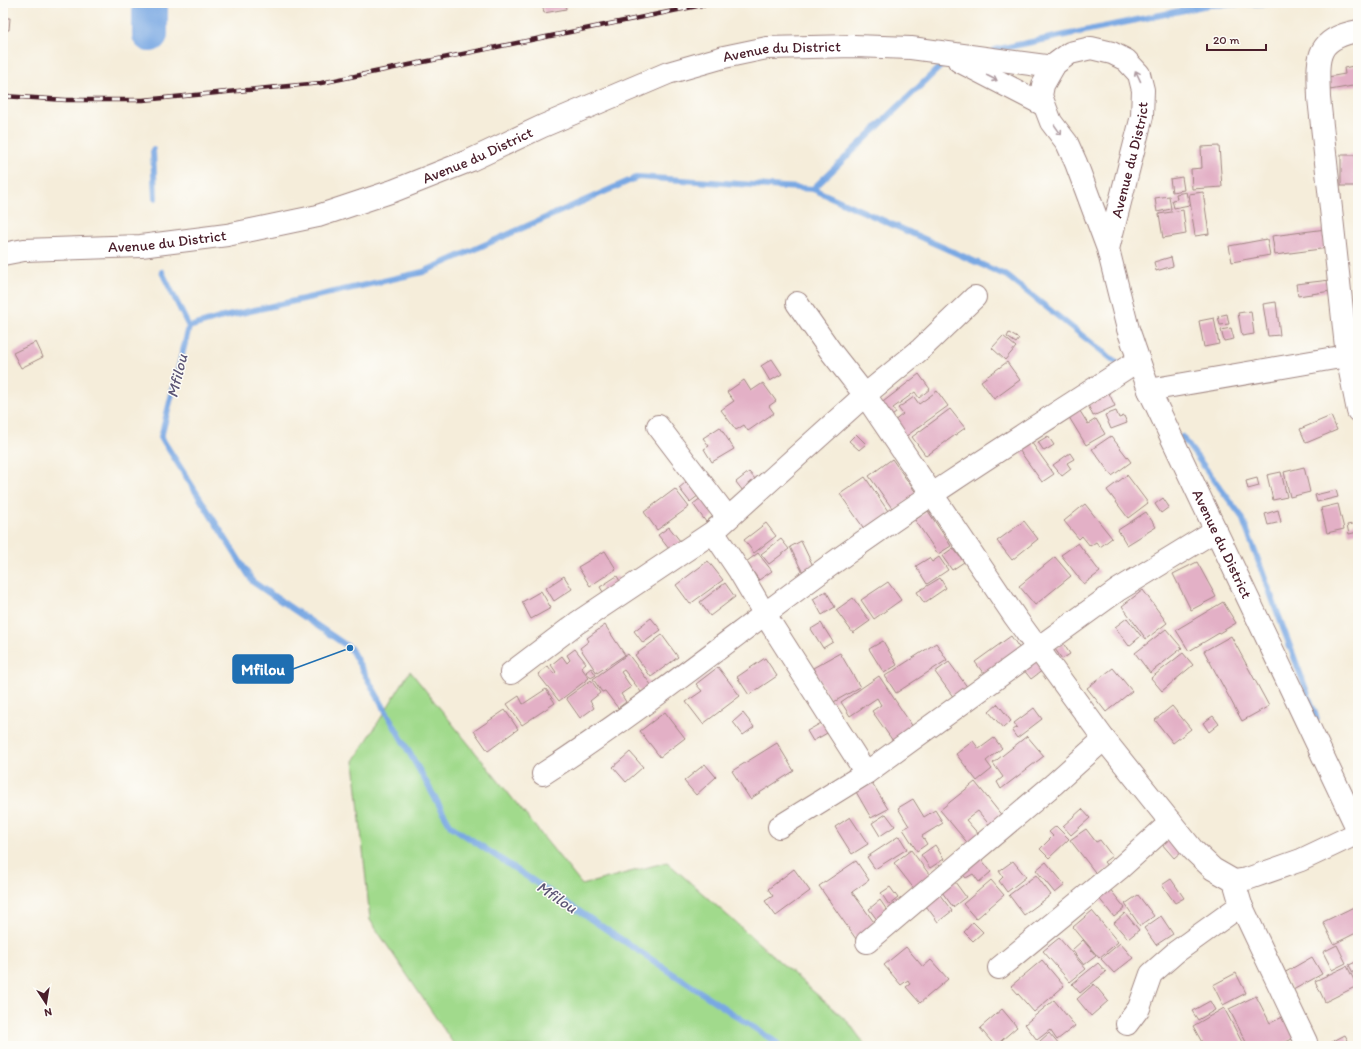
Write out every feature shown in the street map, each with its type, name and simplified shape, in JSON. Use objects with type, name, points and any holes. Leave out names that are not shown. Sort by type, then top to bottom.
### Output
[{"type":"street","points":[[1358,31],[1331,39],[1321,51],[1318,64],[1319,98],[1358,411]]},
{"type":"street","name":"Avenue du District","points":[[3,254],[24,250],[141,246],[227,235],[318,216],[393,191],[464,163],[543,126],[668,73],[752,50],[767,48],[854,46],[911,48],[945,54],[1053,67]]},
{"type":"street","name":"Avenue du District","points":[[1108,249],[1142,116],[1143,90],[1139,74],[1126,60],[1117,55],[1091,48],[1070,53],[1053,67],[1043,85],[1041,96],[1044,105],[1052,122],[1067,143],[1076,163],[1108,249],[1137,361],[1149,390],[1358,831]]},
{"type":"street","name":"Avenue du District","points":[[945,54],[1044,105]]},
{"type":"street","points":[[511,674],[577,623],[720,525],[865,395],[920,349],[975,297]]},
{"type":"street","points":[[797,303],[832,353],[865,395],[932,495],[1104,739],[1194,850],[1208,864],[1227,878],[1234,881],[1247,879],[1288,865],[1358,831]]},
{"type":"street","points":[[1149,390],[1273,367],[1352,355]]},
{"type":"street","points":[[543,774],[587,746],[764,613],[932,495],[1137,361]]},
{"type":"street","points":[[658,426],[720,525],[738,568],[764,613],[866,772]]},
{"type":"street","points":[[779,827],[866,772],[1118,590],[1216,530]]},
{"type":"street","points":[[867,942],[1054,784],[1104,739]]},
{"type":"street","points":[[999,968],[1119,868],[1171,822]]},
{"type":"street","points":[[1234,881],[1241,905],[1306,1042],[1306,1046]]},
{"type":"street","points":[[1127,1024],[1139,1008],[1151,974],[1176,952],[1241,905]]},
{"type":"green space","points":[[410,671],[582,885],[667,862],[849,1023],[866,1046],[455,1046],[370,920],[354,761]]},
{"type":"building","points":[[542,3],[565,3],[566,9],[544,13]]},
{"type":"building","points":[[3,18],[10,18],[9,30],[3,30]]},
{"type":"building","points":[[1358,65],[1358,85],[1330,90],[1328,77],[1345,74],[1344,68]]},
{"type":"building","points":[[1219,146],[1222,187],[1192,189],[1191,169],[1202,168],[1201,147]]},
{"type":"building","points":[[1341,155],[1358,155],[1358,186],[1341,186]]},
{"type":"building","points":[[1182,177],[1184,190],[1172,192],[1170,179]]},
{"type":"building","points":[[1186,192],[1189,205],[1174,208],[1172,200],[1177,199],[1176,194]]},
{"type":"building","points":[[1203,192],[1209,234],[1195,236],[1189,194]]},
{"type":"building","points":[[1169,196],[1171,209],[1157,212],[1155,198]]},
{"type":"building","points":[[1183,210],[1186,234],[1163,238],[1159,214]]},
{"type":"building","points":[[1326,229],[1328,248],[1275,255],[1272,236]]},
{"type":"building","points":[[1267,239],[1270,255],[1232,262],[1229,246]]},
{"type":"building","points":[[1171,257],[1173,266],[1156,271],[1154,262]]},
{"type":"building","points":[[1330,280],[1331,291],[1298,296],[1296,284]]},
{"type":"building","points":[[1276,302],[1280,335],[1268,336],[1263,304]]},
{"type":"building","points":[[1251,311],[1254,334],[1242,336],[1238,313]]},
{"type":"building","points":[[1227,314],[1229,324],[1220,325],[1218,316]]},
{"type":"building","points":[[1214,318],[1219,344],[1204,347],[1199,321]]},
{"type":"building","points":[[1231,328],[1234,339],[1224,341],[1221,330]]},
{"type":"building","points":[[1009,333],[1019,339],[1016,343],[1007,337]]},
{"type":"building","points":[[1003,336],[1016,347],[1005,360],[992,348]]},
{"type":"building","points":[[36,342],[43,357],[21,368],[13,353]]},
{"type":"building","points":[[772,359],[782,374],[770,381],[761,366]]},
{"type":"building","points":[[1007,362],[1020,380],[994,399],[981,381]]},
{"type":"building","points":[[919,374],[930,389],[919,398],[915,392],[893,408],[896,413],[889,418],[879,405]]},
{"type":"building","points":[[744,380],[751,391],[763,383],[776,401],[769,406],[774,413],[748,431],[744,425],[736,430],[721,410],[734,401],[727,392]]},
{"type":"building","points":[[1106,387],[1115,406],[1093,416],[1088,405],[1101,399],[1097,391]]},
{"type":"building","points":[[937,391],[948,406],[905,437],[893,422],[903,414],[898,408],[914,397],[919,404]]},
{"type":"building","points":[[1078,408],[1088,424],[1096,419],[1105,434],[1086,445],[1067,414]]},
{"type":"building","points":[[950,409],[965,428],[926,456],[912,437]]},
{"type":"building","points":[[1116,411],[1119,418],[1124,416],[1127,423],[1111,429],[1105,415]]},
{"type":"building","points":[[1331,416],[1337,430],[1306,443],[1300,429]]},
{"type":"building","points":[[720,427],[734,449],[712,462],[704,449],[709,446],[703,438]]},
{"type":"building","points":[[856,434],[866,444],[859,450],[849,441]]},
{"type":"building","points":[[1048,436],[1054,445],[1044,451],[1038,442]]},
{"type":"building","points":[[1111,436],[1131,462],[1112,476],[1092,449]]},
{"type":"building","points":[[1029,439],[1054,474],[1042,482],[1017,447]]},
{"type":"building","points":[[1070,453],[1074,459],[1067,463],[1071,469],[1062,476],[1053,465]]},
{"type":"building","points":[[892,459],[917,494],[894,511],[869,476]]},
{"type":"building","points":[[1304,467],[1310,492],[1290,497],[1284,472]]},
{"type":"building","points":[[749,472],[756,480],[743,491],[736,482]]},
{"type":"building","points":[[1281,472],[1287,497],[1273,500],[1267,475]]},
{"type":"building","points":[[1127,475],[1148,503],[1128,518],[1107,490]]},
{"type":"building","points":[[865,477],[890,514],[865,530],[840,494]]},
{"type":"building","points":[[691,478],[703,492],[690,502],[679,488]]},
{"type":"building","points":[[1257,478],[1259,486],[1248,489],[1246,481]]},
{"type":"building","points":[[675,489],[689,507],[657,530],[644,512]]},
{"type":"building","points":[[1336,490],[1338,497],[1317,502],[1315,495]]},
{"type":"building","points":[[705,495],[718,512],[706,522],[693,504]]},
{"type":"building","points":[[1163,498],[1169,507],[1161,513],[1155,504]]},
{"type":"building","points":[[1085,504],[1112,538],[1100,547],[1096,542],[1090,546],[1082,536],[1079,539],[1064,521]]},
{"type":"building","points":[[1338,504],[1344,529],[1327,533],[1321,508]]},
{"type":"building","points":[[1278,510],[1281,522],[1268,525],[1265,514]]},
{"type":"building","points":[[928,511],[951,546],[938,554],[915,520]]},
{"type":"building","points":[[1146,512],[1156,527],[1127,545],[1118,530]]},
{"type":"building","points":[[1024,521],[1038,539],[1012,560],[997,541]]},
{"type":"building","points":[[766,523],[776,536],[754,553],[744,540]]},
{"type":"building","points":[[1358,523],[1358,532],[1349,534],[1347,525]]},
{"type":"building","points":[[669,527],[684,546],[673,554],[658,535]]},
{"type":"building","points":[[781,539],[789,549],[769,564],[761,554]]},
{"type":"building","points":[[801,541],[813,566],[802,571],[790,547]]},
{"type":"building","points":[[1078,543],[1100,572],[1084,584],[1061,555]]},
{"type":"building","points":[[953,548],[964,562],[952,570],[942,556]]},
{"type":"building","points":[[605,551],[616,569],[590,586],[578,567]]},
{"type":"building","points":[[758,553],[772,571],[759,580],[746,562]]},
{"type":"building","points":[[939,557],[948,570],[927,584],[916,566],[929,558],[932,562]]},
{"type":"building","points":[[1055,557],[1071,576],[1035,605],[1019,586]]},
{"type":"building","points":[[708,561],[723,580],[690,604],[676,585]]},
{"type":"building","points":[[1197,562],[1216,597],[1191,610],[1173,574]]},
{"type":"building","points":[[564,576],[572,589],[554,601],[546,588]]},
{"type":"building","points":[[617,576],[623,587],[606,597],[600,587]]},
{"type":"building","points":[[940,578],[946,588],[924,603],[917,592]]},
{"type":"building","points":[[888,582],[901,600],[874,619],[861,600]]},
{"type":"building","points":[[725,583],[735,597],[710,616],[700,602]]},
{"type":"building","points":[[1143,590],[1167,623],[1146,639],[1122,606]]},
{"type":"building","points":[[541,591],[551,608],[531,619],[522,602]]},
{"type":"building","points":[[826,591],[835,607],[822,615],[813,599]]},
{"type":"building","points":[[853,598],[870,621],[853,633],[836,610]]},
{"type":"building","points":[[1223,602],[1236,623],[1189,651],[1176,630]]},
{"type":"building","points":[[651,618],[661,630],[643,643],[634,631]]},
{"type":"building","points":[[1127,618],[1141,636],[1129,646],[1115,627]]},
{"type":"building","points":[[821,623],[833,642],[823,648],[811,629]]},
{"type":"building","points":[[605,625],[625,655],[597,673],[580,648],[589,641],[587,638]]},
{"type":"building","points":[[1166,629],[1182,648],[1150,673],[1135,653]]},
{"type":"building","points":[[662,635],[678,657],[651,677],[635,655]]},
{"type":"building","points":[[1011,636],[1020,649],[984,674],[975,662]]},
{"type":"building","points":[[1231,636],[1269,706],[1242,721],[1204,651]]},
{"type":"building","points":[[883,641],[897,665],[884,673],[869,649]]},
{"type":"building","points":[[936,643],[947,660],[896,693],[885,676]]},
{"type":"building","points":[[1063,643],[1070,654],[1062,659],[1055,649]]},
{"type":"building","points":[[575,649],[586,663],[581,667],[589,678],[559,701],[538,674],[548,666],[554,674],[556,672],[551,665],[562,656],[567,663],[570,660],[567,655]]},
{"type":"building","points":[[840,653],[860,687],[832,703],[813,668]]},
{"type":"building","points":[[1183,653],[1193,665],[1162,691],[1151,678]]},
{"type":"building","points":[[628,654],[655,690],[645,697],[624,670],[621,672],[631,687],[621,694],[626,702],[618,708],[605,691],[602,692],[593,679]]},
{"type":"building","points":[[765,658],[777,676],[749,695],[737,677]]},
{"type":"building","points":[[1035,659],[1043,670],[1031,679],[1023,669]]},
{"type":"building","points":[[949,662],[968,688],[954,698],[935,672]]},
{"type":"building","points":[[718,667],[740,696],[703,724],[686,702],[702,691],[696,684]]},
{"type":"building","points":[[591,668],[596,675],[591,678],[586,672]]},
{"type":"building","points":[[1113,668],[1132,691],[1106,712],[1087,688]]},
{"type":"building","points":[[879,676],[913,727],[893,741],[872,711],[881,705],[877,698],[850,716],[841,702]]},
{"type":"building","points":[[591,680],[600,693],[590,701],[594,708],[580,718],[566,698]]},
{"type":"building","points":[[546,689],[555,703],[522,725],[507,704],[519,696],[523,704]]},
{"type":"building","points":[[998,704],[1011,721],[1003,728],[989,712]]},
{"type":"building","points":[[1172,706],[1191,729],[1173,743],[1155,720]]},
{"type":"building","points":[[1034,708],[1042,719],[1017,738],[1012,731],[1017,727],[1014,723]]},
{"type":"building","points":[[505,710],[518,729],[488,751],[474,731]]},
{"type":"building","points":[[665,712],[685,738],[660,757],[640,731]]},
{"type":"building","points":[[743,713],[754,727],[743,735],[733,722]]},
{"type":"building","points":[[1213,716],[1219,724],[1209,732],[1203,723]]},
{"type":"building","points":[[823,722],[829,732],[813,741],[807,731]]},
{"type":"building","points":[[1027,736],[1044,756],[1001,789],[997,782],[1003,777],[993,763]]},
{"type":"building","points":[[994,738],[1002,748],[986,761],[992,769],[977,781],[956,754],[973,741],[979,749]]},
{"type":"building","points":[[777,743],[794,771],[750,799],[732,771]]},
{"type":"building","points":[[630,752],[643,767],[626,782],[613,767]]},
{"type":"building","points":[[705,764],[716,777],[696,795],[684,781]]},
{"type":"building","points":[[871,781],[888,809],[871,818],[855,790]]},
{"type":"building","points":[[975,782],[1003,817],[991,827],[978,811],[966,820],[981,837],[970,846],[940,810]]},
{"type":"building","points":[[913,799],[924,817],[935,810],[943,823],[922,836],[927,844],[917,851],[903,829],[909,826],[898,808]]},
{"type":"building","points":[[1082,809],[1090,818],[1071,835],[1063,826]]},
{"type":"building","points":[[886,814],[895,826],[880,836],[872,823]]},
{"type":"building","points":[[850,817],[868,844],[852,854],[835,827]]},
{"type":"building","points":[[1056,826],[1069,839],[1049,858],[1040,849],[1053,836],[1049,832]]},
{"type":"building","points":[[1086,829],[1096,842],[1100,840],[1112,856],[1104,862],[1109,868],[1098,876],[1070,840]]},
{"type":"building","points":[[899,836],[907,849],[875,869],[867,857]]},
{"type":"building","points":[[1169,836],[1182,851],[1174,858],[1161,843]]},
{"type":"building","points":[[935,845],[944,859],[930,868],[921,855]]},
{"type":"building","points":[[911,850],[932,878],[915,890],[894,863]]},
{"type":"building","points":[[979,856],[991,872],[979,882],[973,874],[966,878],[960,871]]},
{"type":"building","points":[[856,861],[869,880],[852,892],[876,925],[856,939],[819,886]]},
{"type":"building","points":[[1013,861],[1026,877],[1007,892],[999,881],[1003,877],[999,871]]},
{"type":"building","points":[[1046,862],[1065,885],[1055,893],[1036,870]]},
{"type":"building","points":[[794,869],[810,891],[776,916],[765,901],[773,896],[768,889]]},
{"type":"building","points":[[1036,875],[1051,895],[1024,915],[1009,895]]},
{"type":"building","points":[[952,878],[966,897],[953,907],[939,888]]},
{"type":"building","points":[[1171,879],[1184,898],[1175,903],[1162,885]]},
{"type":"building","points":[[991,880],[1004,895],[976,919],[963,904]]},
{"type":"building","points":[[890,887],[898,898],[889,905],[881,893]]},
{"type":"building","points":[[1109,888],[1125,908],[1114,917],[1098,897]]},
{"type":"building","points":[[937,891],[952,911],[938,922],[923,902]]},
{"type":"building","points":[[1138,895],[1154,916],[1140,926],[1125,904]]},
{"type":"building","points":[[880,900],[889,913],[878,921],[869,909]]},
{"type":"building","points":[[1358,905],[1358,932],[1334,944],[1323,922]]},
{"type":"building","points":[[1092,911],[1118,942],[1099,958],[1073,927]]},
{"type":"building","points":[[1125,913],[1139,930],[1128,939],[1114,923]]},
{"type":"building","points":[[1161,916],[1173,934],[1156,945],[1144,928]]},
{"type":"building","points":[[973,922],[983,932],[973,941],[964,932]]},
{"type":"building","points":[[1059,938],[1086,969],[1070,982],[1043,951]]},
{"type":"building","points":[[1083,940],[1096,956],[1084,965],[1072,950]]},
{"type":"building","points":[[1120,943],[1133,958],[1114,973],[1101,959]]},
{"type":"building","points":[[1337,945],[1346,963],[1332,970],[1323,952]]},
{"type":"building","points":[[906,947],[923,967],[931,960],[948,979],[920,1003],[906,987],[910,984],[908,980],[901,985],[884,965]]},
{"type":"building","points":[[1312,957],[1322,974],[1293,990],[1284,973]]},
{"type":"building","points":[[1042,960],[1064,986],[1034,1012],[1011,986]]},
{"type":"building","points":[[1358,961],[1358,983],[1349,965]]},
{"type":"building","points":[[1098,963],[1106,972],[1080,993],[1072,984]]},
{"type":"building","points":[[1347,966],[1357,986],[1325,1002],[1315,981]]},
{"type":"building","points":[[1236,973],[1246,993],[1223,1005],[1213,985]]},
{"type":"building","points":[[1094,984],[1108,1001],[1091,1016],[1077,999]]},
{"type":"building","points":[[1256,996],[1270,1023],[1285,1016],[1296,1037],[1278,1046],[1248,1046],[1229,1009]]},
{"type":"building","points":[[1054,1000],[1075,1026],[1057,1040],[1050,1030],[1037,1040],[1025,1024]]},
{"type":"building","points":[[1210,1001],[1215,1010],[1198,1020],[1192,1011]]},
{"type":"building","points":[[1224,1008],[1244,1046],[1204,1046],[1193,1026]]},
{"type":"building","points":[[1002,1009],[1017,1027],[995,1046],[980,1028]]},
{"type":"building","points":[[1049,1033],[1060,1046],[1042,1046],[1039,1042]]},
{"type":"building","points":[[1345,1035],[1351,1046],[1324,1046]]},
{"type":"waterway","name":"Mfilou","points":[[150,3],[150,34]]},
{"type":"waterway","points":[[994,50],[1208,5],[1274,3]]},
{"type":"waterway","points":[[813,189],[946,61],[950,60]]},
{"type":"waterway","name":"Mfilou","points":[[153,150],[155,198]]},
{"type":"waterway","points":[[189,327],[219,318],[423,272],[638,177],[813,189],[1007,276],[1122,367]]},
{"type":"waterway","name":"Mfilou","points":[[162,272],[189,327],[161,437],[253,582],[350,648],[451,826],[777,1043],[778,1046]]},
{"type":"waterway","points":[[1182,437],[1242,517],[1317,719]]},
{"type":"railway","points":[[3,96],[66,100],[143,100],[321,83],[712,3]]},
{"type":"place","name":"Mfilou","points":[[350,648]]}]
